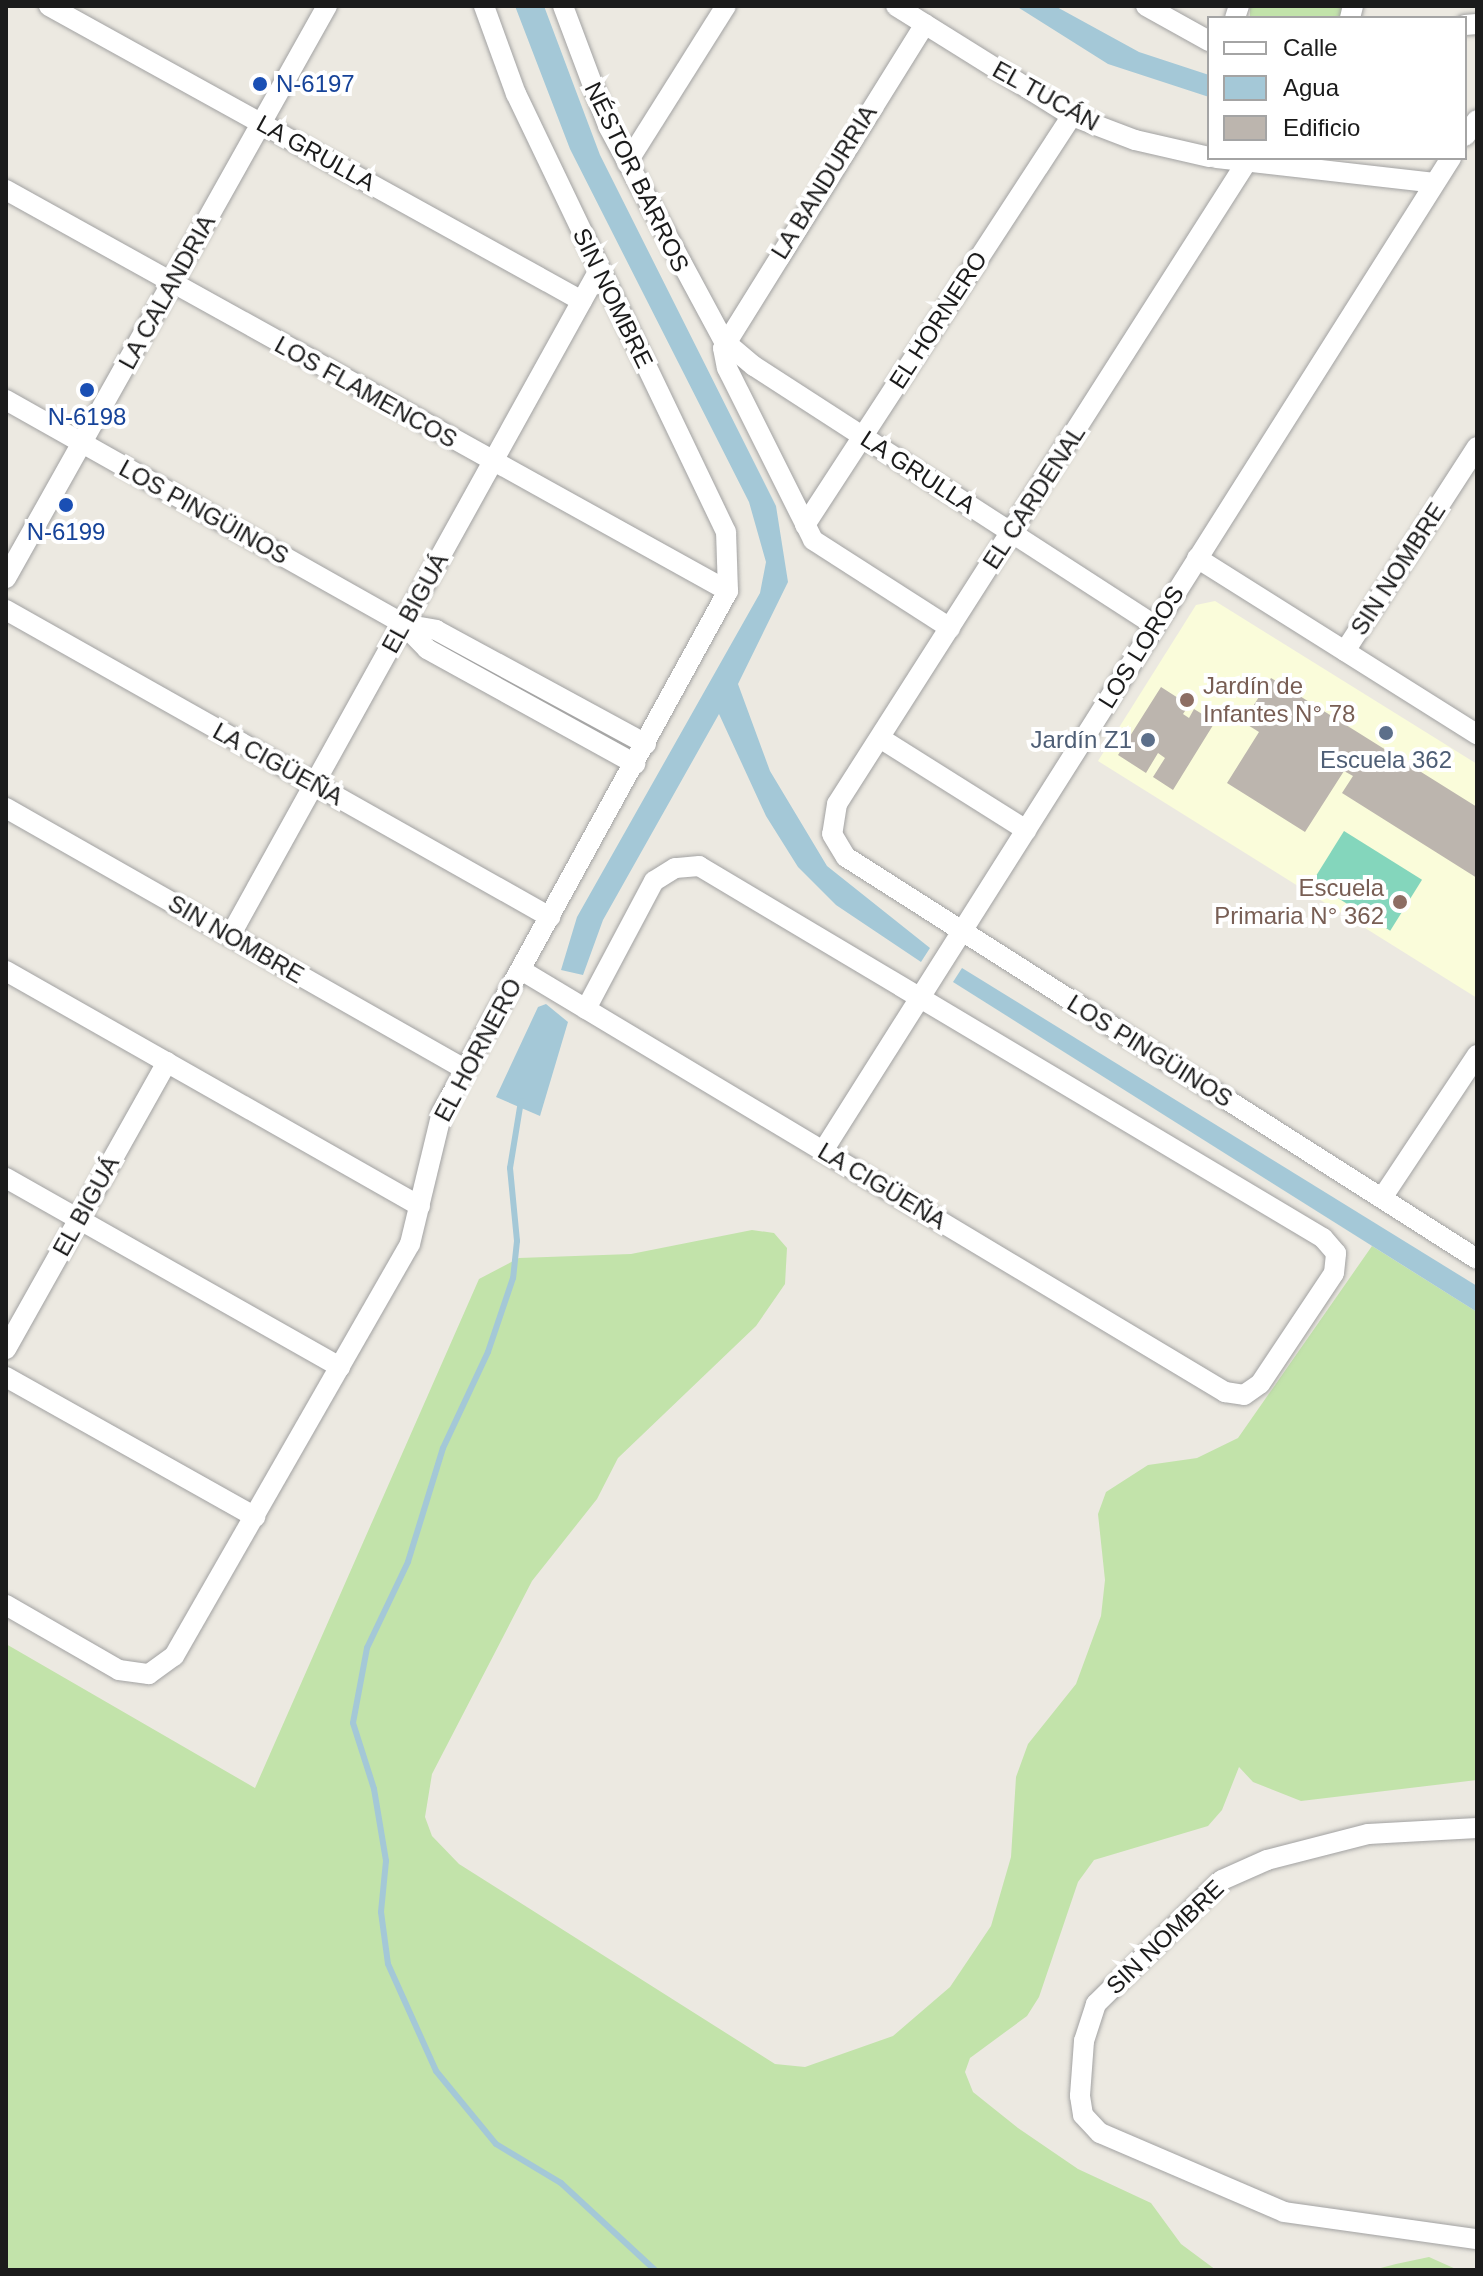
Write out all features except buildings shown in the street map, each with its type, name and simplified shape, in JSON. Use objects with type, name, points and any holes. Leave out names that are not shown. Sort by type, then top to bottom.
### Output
[{"type":"street","name":"LA GRULLA","points":[[49,6],[582,301]]},
{"type":"street","name":"LA CALANDRIA","points":[[6,578],[327,6]]},
{"type":"street","name":"SIN NOMBRE","points":[[484,6],[516,94],[726,532],[728,591]]},
{"type":"street","name":"NÉSTOR BARROS","points":[[563,6],[627,163],[724,341]]},
{"type":"street","points":[[627,163],[726,6]]},
{"type":"street","name":"EL TUCÁN","points":[[896,6],[1072,116],[1135,140],[1207,157]]},
{"type":"street","points":[[1146,6],[1207,40]]},
{"type":"street","name":"LA BANDURRIA","points":[[724,341],[925,24]]},
{"type":"street","name":"EL HORNERO","points":[[805,525],[1072,116]]},
{"type":"street","points":[[1228,160],[1434,183]]},
{"type":"street","name":"LOS LOROS","points":[[823,1151],[1450,160]]},
{"type":"street","name":"EL CARDENAL","points":[[832,834],[837,804],[1246,163]]},
{"type":"street","name":"LOS FLAMENCOS","points":[[6,190],[492,463],[728,591]]},
{"type":"street","name":"EL BIGUÁ","points":[[230,936],[599,270]]},
{"type":"street","name":"LA GRULLA","points":[[724,341],[863,436],[1155,625]]},
{"type":"street","points":[[724,341],[727,368],[805,525],[826,551],[950,628]]},
{"type":"street","name":"LOS PINGÜINOS","points":[[6,400],[403,624],[427,649],[635,764]]},
{"type":"street","name":"SIN NOMBRE","points":[[1345,651],[1477,447]]},
{"type":"street","points":[[1197,558],[1477,734]]},
{"type":"street","name":"EL HORNERO","points":[[6,1605],[119,1670],[149,1674],[174,1656],[410,1244],[432,1138],[466,1070],[728,591]]},
{"type":"street","name":"LA CIGÜEÑA","points":[[6,610],[550,917]]},
{"type":"street","name":"LOS PINGÜINOS","points":[[403,624],[436,630],[646,744]]},
{"type":"street","points":[[880,738],[1026,830]]},
{"type":"street","name":"SIN NOMBRE","points":[[6,808],[466,1070]]},
{"type":"street","name":"LOS PINGÜINOS","points":[[832,834],[846,857],[1477,1259]]},
{"type":"street","points":[[586,1009],[646,890],[675,868],[709,870],[920,997]]},
{"type":"street","name":"LA CIGÜEÑA","points":[[521,970],[1225,1392],[1244,1395],[1260,1384],[1334,1273],[1336,1253],[1323,1238],[920,997]]},
{"type":"street","points":[[6,971],[420,1206]]},
{"type":"street","points":[[1382,1198],[1477,1055]]},
{"type":"street","name":"EL BIGUÁ","points":[[6,1349],[167,1062]]},
{"type":"street","points":[[6,1178],[340,1367]]},
{"type":"street","points":[[6,1377],[255,1517]]},
{"type":"street","name":"SIN NOMBRE","points":[[1477,1828],[1368,1834],[1252,1865],[1222,1880],[1096,2004],[1084,2041],[1080,2096],[1083,2115],[1100,2133],[1284,2212],[1477,2239]]},
{"type":"shaded area","name":"Escuela Primaria N° 362","points":[[1215,601],[1477,764],[1477,998],[1098,761],[1196,605]]},
{"type":"green space","points":[[1250,6],[1341,6],[1341,16],[1250,16]]},
{"type":"green space","points":[[1344,831],[1422,880],[1390,931],[1312,882]]},
{"type":"green space","points":[[752,1230],[774,1233],[787,1248],[785,1284],[756,1326],[618,1458],[597,1499],[532,1581],[432,1774],[425,1817],[432,1836],[459,1864],[775,2064],[805,2067],[893,2036],[950,1987],[991,1926],[1011,1857],[1016,1777],[1028,1744],[1076,1684],[1101,1616],[1105,1580],[1098,1514],[1106,1492],[1148,1465],[1197,1458],[1238,1438],[1372,1246],[1477,1312],[1477,1780],[1301,1801],[1253,1782],[1239,1767],[1222,1810],[1208,1826],[1094,1860],[1078,1882],[1039,1997],[1027,2016],[970,2058],[965,2072],[973,2092],[1018,2128],[1078,2169],[1151,2203],[1181,2244],[1216,2270],[6,2270],[6,1644],[255,1788],[479,1279],[519,1258],[631,1254]]},
{"type":"green space","points":[[1429,2257],[1458,2270],[1373,2270],[1396,2264]]},
{"type":"water","points":[[515,6],[544,6],[600,155],[776,506],[788,582],[738,684],[770,771],[827,866],[930,948],[921,962],[836,905],[798,867],[766,816],[719,714],[603,920],[583,975],[561,970],[577,917],[760,593],[766,562],[749,502],[570,149]]},
{"type":"water","points":[[1016,6],[1055,6],[1139,52],[1207,74],[1207,96],[1108,64]]},
{"type":"water","points":[[962,968],[1477,1286],[1477,1312],[953,982]]},
{"type":"water","points":[[546,1004],[568,1022],[540,1116],[496,1097],[538,1007]]},
{"type":"waterway","points":[[521,1101],[510,1168],[517,1241],[513,1278],[488,1352],[443,1448],[408,1562],[367,1648],[353,1723],[374,1789],[386,1861],[381,1912],[388,1964],[436,2071],[496,2144],[561,2183],[655,2270]]},
{"type":"place","name":"N-6197","points":[[260,84]]},
{"type":"place","name":"N-6198","points":[[87,390]]},
{"type":"place","name":"N-6199","points":[[66,505]]},
{"type":"place","name":"Jardín de Infantes N° 78","points":[[1187,700]]},
{"type":"place","name":"Escuela 362","points":[[1386,733]]},
{"type":"place","name":"Jardín Z1","points":[[1148,740]]},
{"type":"place","name":"Escuela Primaria N° 362","points":[[1400,902]]}]
